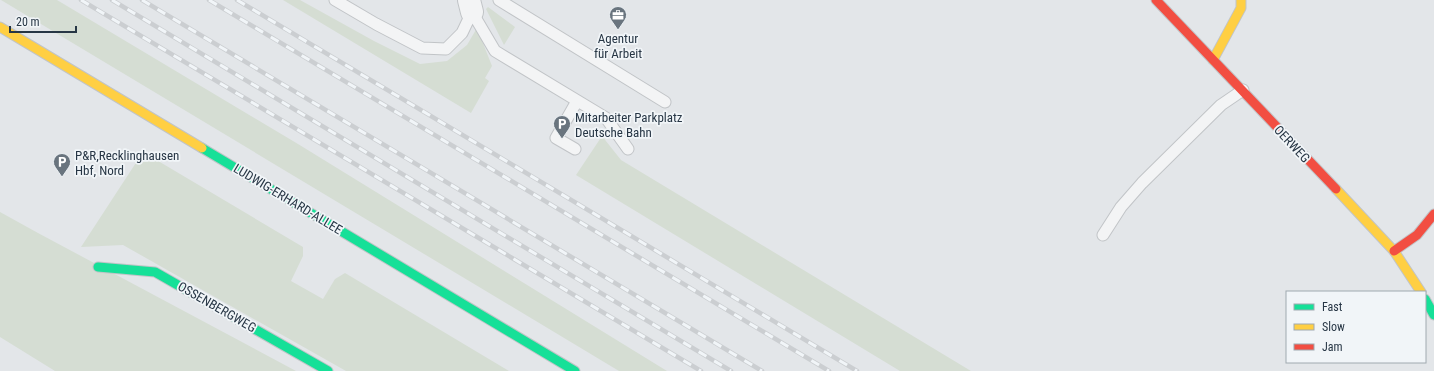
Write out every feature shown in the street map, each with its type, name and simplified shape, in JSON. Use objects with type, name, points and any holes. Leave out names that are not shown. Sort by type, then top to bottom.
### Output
[{"type":"main road","name":"OERWEG","points":[[1156,0],[1394,251],[1420,291]]},
{"type":"main road","points":[[1213,60],[1242,8],[1242,0]]},
{"type":"main road","name":"LUDWIG-ERHARD-ALLEE","points":[[0,27],[575,371]]},
{"type":"main road","points":[[1394,251],[1417,236],[1434,214]]},
{"type":"main road","name":"OSSENBERGWEG","points":[[98,267],[155,272],[328,371]]},
{"type":"main road","points":[[1426,301],[1434,315]]},
{"type":"lane","points":[[335,0],[376,24],[422,48],[446,49],[462,33],[471,6]]},
{"type":"lane","points":[[499,0],[665,102]]},
{"type":"lane","points":[[471,6],[494,51],[606,118],[628,149]]},
{"type":"lane","points":[[1103,235],[1121,207],[1142,183],[1221,105],[1242,90]]},
{"type":"lane","points":[[575,149],[556,138],[577,101]]},
{"type":"shaded area","points":[[1,0],[57,0],[298,144],[667,371],[619,371]]},
{"type":"shaded area","points":[[283,0],[300,0],[374,41],[420,64],[447,61],[467,45],[477,28],[492,66],[485,78],[489,81],[471,113]]},
{"type":"shaded area","points":[[488,7],[515,27],[504,45],[486,9]]},
{"type":"shaded area","points":[[602,136],[621,160],[971,371],[900,371],[576,175]]},
{"type":"shaded area","points":[[143,152],[303,247],[303,256],[291,281],[323,299],[335,279],[345,273],[509,371],[346,371],[123,245],[81,247]]},
{"type":"shaded area","points":[[0,212],[296,371],[55,371],[0,337]]},
{"type":"railway","points":[[81,0],[701,371]]},
{"type":"railway","points":[[112,0],[731,371]]},
{"type":"railway","points":[[142,0],[762,371]]},
{"type":"railway","points":[[209,0],[829,371]]},
{"type":"railway","points":[[237,0],[857,371]]},
{"type":"traffic: fast","points":[[202,148],[575,371]]},
{"type":"traffic: fast","points":[[98,267],[155,272],[328,371]]},
{"type":"traffic: fast","points":[[1426,301],[1434,315]]},
{"type":"traffic: slow","points":[[1213,60],[1241,8],[1241,0]]},
{"type":"traffic: slow","points":[[0,27],[202,148]]},
{"type":"traffic: slow","points":[[1336,189],[1394,251],[1420,291]]},
{"type":"traffic: jam","points":[[1156,0],[1336,189]]},
{"type":"traffic: jam","points":[[1394,251],[1417,235],[1434,214]]},
{"type":"place","name":"Agentur für Arbeit","points":[[618,30]]},
{"type":"place","name":"Mitarbeiter Parkplatz Deutsche Bahn","points":[[562,139]]},
{"type":"place","name":"P&R,Recklinghausen Hbf, Nord","points":[[62,177]]}]
